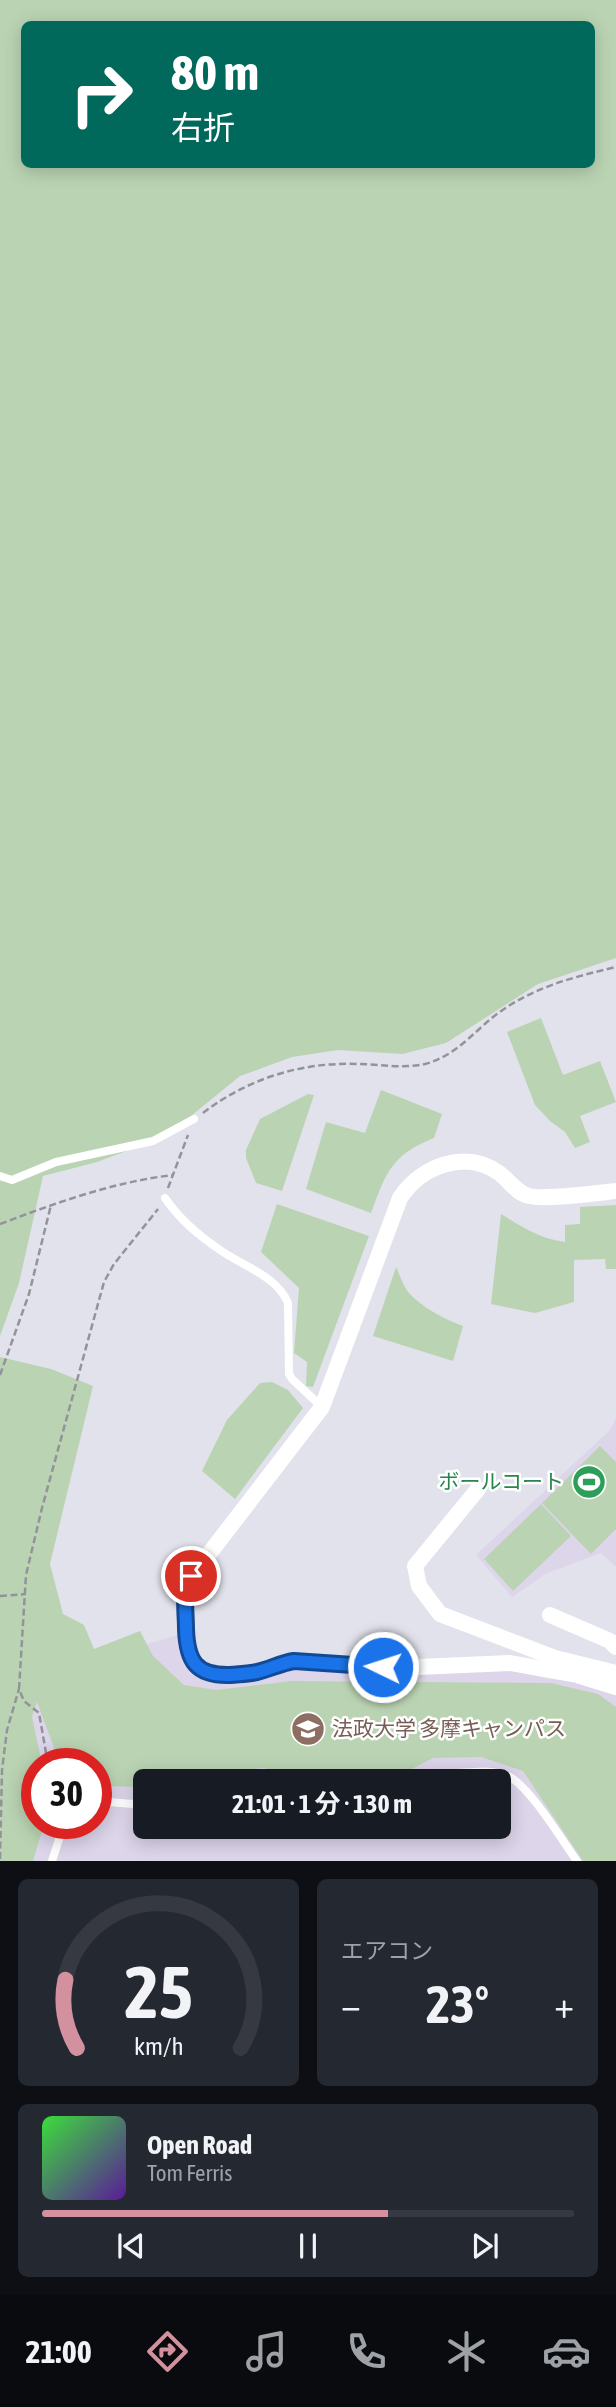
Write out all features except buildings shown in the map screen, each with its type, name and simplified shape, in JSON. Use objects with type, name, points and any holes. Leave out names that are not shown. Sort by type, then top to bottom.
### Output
[{"type":"street","points":[[616,1191],[527,1195],[513,1187],[497,1172],[476,1163],[464,1162],[434,1168],[414,1180],[400,1198],[322,1407],[188,1581],[185,1594],[190,1656],[196,1665],[206,1672],[219,1675],[257,1672],[294,1661],[418,1667],[510,1663],[616,1673]]},
{"type":"street","points":[[478,1489],[415,1566],[419,1586],[440,1614],[577,1675],[616,1687]]},
{"type":"street","points":[[550,1615],[610,1641],[616,1647]]},
{"type":"lane","points":[[0,1176],[12,1180],[56,1162],[153,1142],[194,1119]]},
{"type":"lane","points":[[165,1198],[183,1222],[221,1251],[270,1280],[284,1294],[288,1303],[289,1374],[322,1407]]},
{"type":"lane","points":[[511,1778],[523,1786],[577,1861]]},
{"type":"lane","points":[[112,1802],[133,1804]]},
{"type":"lane","points":[[52,1861],[59,1839]]},
{"type":"path","points":[[0,1859],[2,1770],[7,1730],[19,1689],[26,1575],[42,1508],[104,1283],[114,1264],[155,1216],[165,1198],[194,1119],[218,1101],[274,1074],[325,1063],[403,1066],[425,1063],[445,1056],[466,1042],[489,1019],[533,993],[560,981],[616,967]]},
{"type":"path","points":[[0,1224],[51,1205],[143,1179],[173,1175]]},
{"type":"path","points":[[0,1375],[29,1294],[51,1205]]},
{"type":"path","points":[[0,1596],[26,1594]]},
{"type":"path","points":[[19,1689],[24,1701],[38,1713],[45,1748]]},
{"type":"shaded area","points":[[616,1418],[616,1567],[601,1553],[547,1573],[512,1597],[476,1555],[610,1430]]},
{"type":"shaded area","name":"法政大学 多摩キャンパス","points":[[178,1635],[187,1666],[195,1675],[213,1684],[258,1681],[279,1672],[300,1669],[510,1669],[548,1679],[577,1681],[616,1695],[616,1861],[0,1861],[0,1687]]},
{"type":"green space","points":[[0,0],[616,0],[616,958],[538,984],[446,1043],[402,1054],[338,1050],[292,1057],[240,1076],[186,1120],[153,1141],[97,1162],[43,1176],[19,1283],[0,1336]]},
{"type":"green space","points":[[541,1018],[563,1075],[600,1061],[616,1102],[580,1116],[590,1142],[575,1148],[565,1132],[535,1105],[507,1032]]},
{"type":"green space","points":[[381,1090],[442,1114],[434,1138],[408,1151],[392,1167],[371,1213],[306,1189],[326,1122],[365,1133]]},
{"type":"green space","points":[[308,1094],[314,1095],[282,1191],[256,1183],[246,1158],[246,1150],[260,1119]]},
{"type":"green space","points":[[277,1204],[369,1236],[313,1387],[306,1386],[307,1362],[294,1353],[299,1288],[261,1252]]},
{"type":"green space","points":[[616,1205],[616,1269],[606,1269],[605,1259],[574,1260],[574,1302],[535,1313],[491,1304],[501,1214],[539,1235],[565,1242],[565,1225],[580,1224],[580,1207]]},
{"type":"green space","points":[[396,1267],[409,1293],[421,1304],[463,1326],[453,1361],[373,1336]]},
{"type":"green space","name":"法政大学 多摩キャンパス","points":[[0,1357],[51,1369],[93,1386],[50,1564],[63,1614],[84,1625],[94,1649],[140,1631],[153,1656],[184,1685],[216,1690],[291,1681],[551,1683],[598,1694],[616,1707],[616,1861],[583,1861],[523,1771],[481,1757],[433,1758],[412,1769],[133,1769],[133,1787],[112,1786],[112,1748],[54,1748],[37,1702],[32,1717],[39,1748],[21,1748],[21,1839],[40,1839],[33,1861],[0,1861]]},
{"type":"green space","points":[[272,1382],[288,1390],[303,1408],[235,1499],[202,1471],[227,1420],[260,1383]]},
{"type":"green space","name":"ボールコート","points":[[600,1446],[616,1462],[616,1529],[591,1554],[542,1503]]},
{"type":"green space","points":[[541,1504],[571,1536],[513,1591],[484,1559]]},
{"type":"place","name":"ボールコート","points":[[589,1482]]},
{"type":"place","name":"法政大学 多摩キャンパス","points":[[308,1729]]},
{"type":"route","points":[[191,1576],[185,1594],[188,1649],[196,1665],[206,1672],[219,1675],[257,1672],[294,1661],[383,1667]]}]
